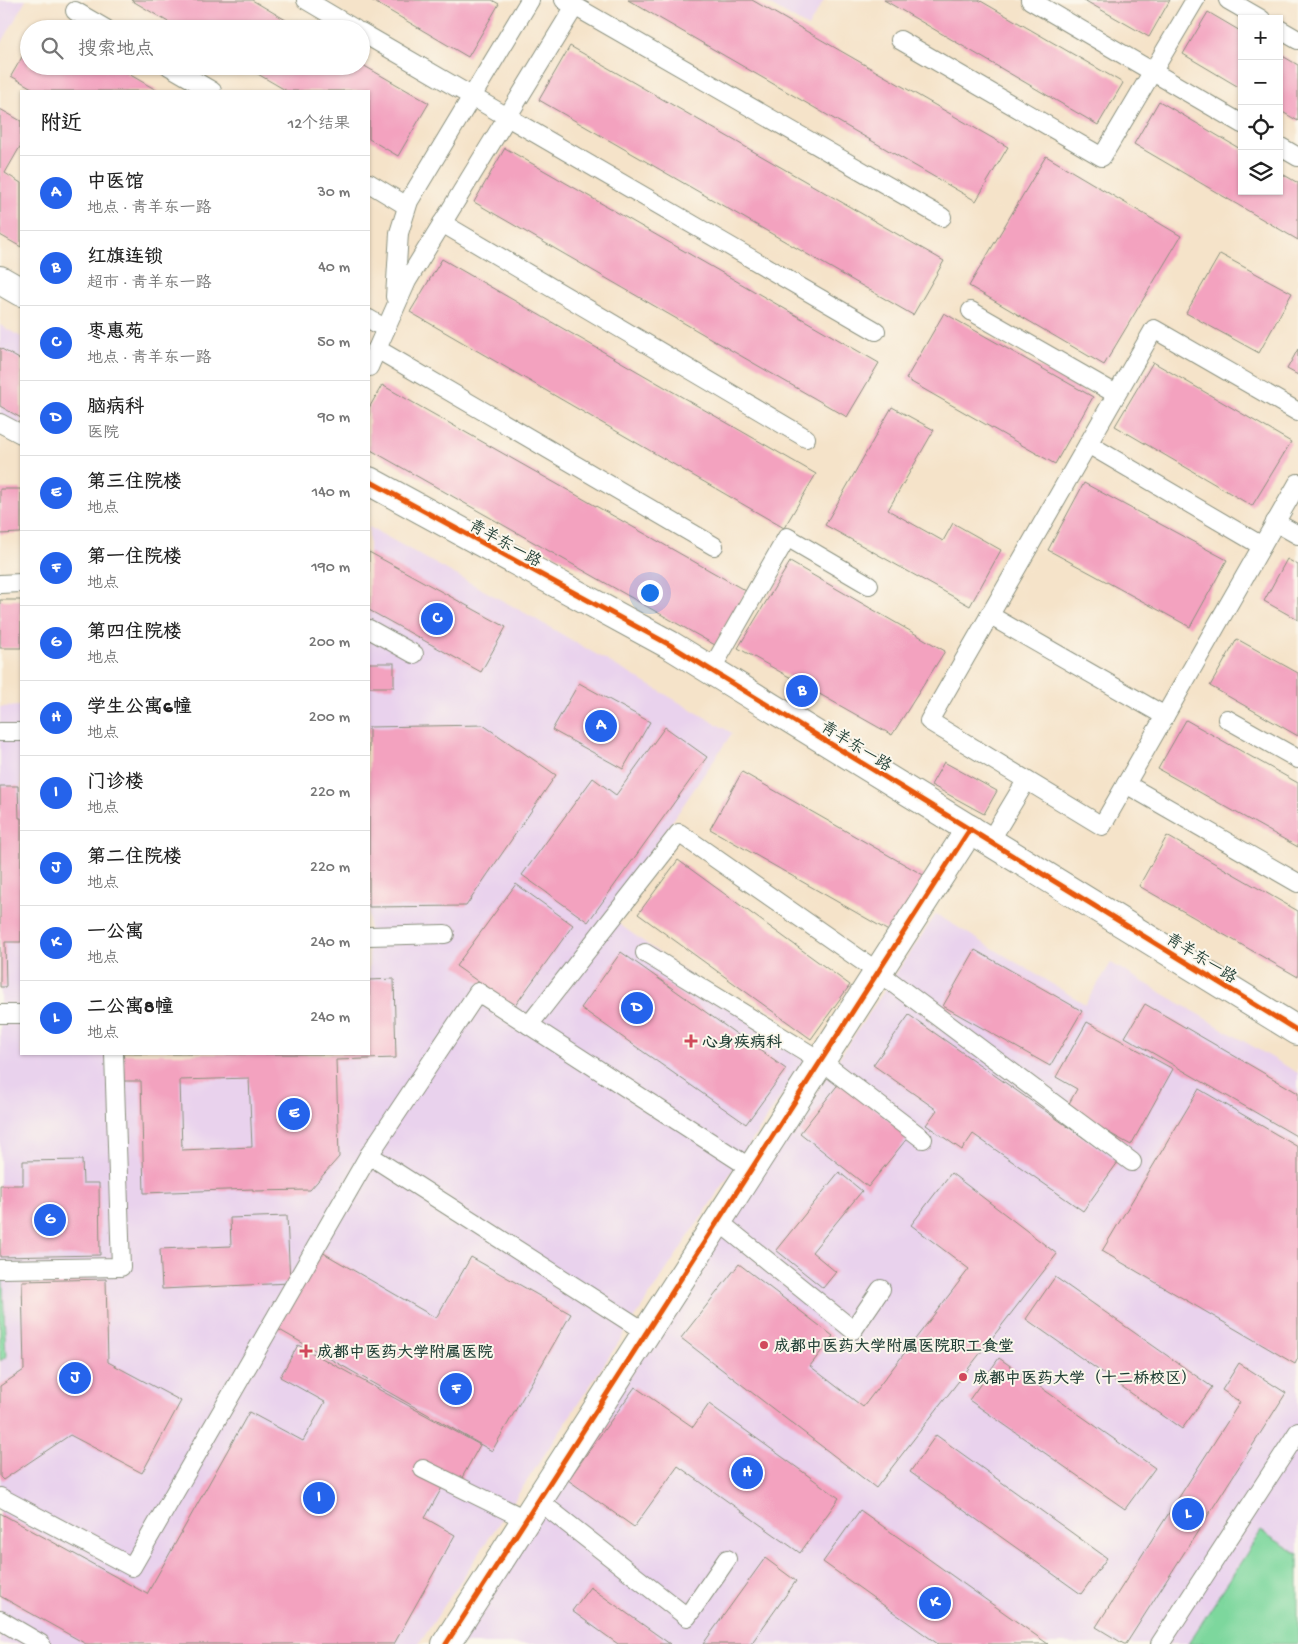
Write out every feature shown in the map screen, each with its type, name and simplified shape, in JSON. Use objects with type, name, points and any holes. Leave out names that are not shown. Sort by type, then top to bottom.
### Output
[{"type":"street","points":[[0,280],[20,291]]},
{"type":"street","name":"青羊东一路","points":[[370,482],[670,645],[1298,1030]]},
{"type":"street","points":[[446,1644],[878,972],[980,835]]},
{"type":"lane","points":[[306,0],[340,20]]},
{"type":"lane","points":[[394,309],[399,233],[407,206],[530,0]]},
{"type":"lane","points":[[1030,0],[1238,122]]},
{"type":"lane","points":[[900,40],[1102,157],[1195,0]]},
{"type":"lane","points":[[1228,0],[1254,15]]},
{"type":"lane","points":[[370,365],[407,281],[507,116],[570,3],[942,217]]},
{"type":"lane","points":[[75,11],[90,20]]},
{"type":"lane","points":[[1283,31],[1298,40]]},
{"type":"lane","points":[[370,37],[876,331]]},
{"type":"lane","points":[[185,75],[210,90]]},
{"type":"lane","points":[[1283,148],[1298,157]]},
{"type":"lane","points":[[370,184],[407,206]]},
{"type":"lane","points":[[442,223],[806,438]]},
{"type":"lane","points":[[971,311],[1116,394]]},
{"type":"lane","points":[[370,320],[386,329]]},
{"type":"lane","points":[[1298,412],[1154,329],[928,721],[1102,826],[1298,483]]},
{"type":"lane","points":[[377,349],[714,546]]},
{"type":"lane","points":[[0,423],[20,433]]},
{"type":"lane","points":[[1088,444],[1262,546]]},
{"type":"lane","points":[[1275,522],[1298,535]]},
{"type":"lane","points":[[711,670],[787,537],[869,585]]},
{"type":"lane","points":[[0,584],[20,583]]},
{"type":"lane","points":[[989,615],[1165,716]]},
{"type":"lane","points":[[370,630],[414,654]]},
{"type":"lane","points":[[1227,719],[1298,759]]},
{"type":"lane","points":[[0,732],[20,732]]},
{"type":"lane","points":[[980,835],[1026,781]]},
{"type":"lane","points":[[1126,784],[1298,883]]},
{"type":"lane","points":[[529,1025],[679,833],[878,972],[1132,1162]]},
{"type":"lane","points":[[370,936],[445,934]]},
{"type":"lane","points":[[645,953],[821,1061],[923,1139]]},
{"type":"lane","points":[[0,1497],[132,1567],[369,1155],[478,992],[752,1169]]},
{"type":"lane","points":[[0,1014],[20,1014]]},
{"type":"lane","points":[[0,1269],[121,1267],[114,1055]]},
{"type":"lane","points":[[369,1155],[647,1333]]},
{"type":"lane","points":[[718,1221],[853,1330],[882,1289]]},
{"type":"lane","points":[[1160,1644],[1298,1432]]},
{"type":"lane","points":[[423,1469],[533,1510],[687,1617],[727,1559]]},
{"type":"lane","points":[[0,1620],[41,1644]]},
{"type":"shaded area","points":[[0,0],[26,0],[0,46]]},
{"type":"shaded area","points":[[762,0],[824,0],[808,27]]},
{"type":"shaded area","points":[[0,325],[20,336],[20,433],[0,423]]},
{"type":"shaded area","name":"成都中医药大学附属医院","points":[[370,528],[525,613],[732,733],[608,916],[806,1059],[419,1644],[0,1644],[0,707],[20,706],[20,1055],[370,1055]]},
{"type":"shaded area","name":"成都中医药大学（十二桥校区）","points":[[936,914],[1085,1004],[1111,963],[1298,1073],[1298,1644],[459,1644],[732,1217]]},
{"type":"green space","points":[[0,1264],[2,1264],[6,1357],[0,1361]]},
{"type":"green space","points":[[1261,1531],[1298,1554],[1298,1644],[1188,1644]]},
{"type":"building","points":[[131,0],[252,0],[286,20],[165,20]]},
{"type":"building","points":[[371,0],[492,0],[499,4],[468,57]]},
{"type":"building","points":[[628,0],[752,0],[1008,147],[976,201]]},
{"type":"building","points":[[884,0],[979,0],[1123,83],[1098,125]]},
{"type":"building","points":[[1084,0],[1170,0],[1149,37]]},
{"type":"building","points":[[1208,12],[1238,30],[1238,87],[1183,54]]},
{"type":"building","points":[[570,46],[944,261],[913,315],[539,100]]},
{"type":"building","points":[[1283,56],[1298,65],[1298,121],[1283,112]]},
{"type":"building","points":[[20,60],[20,75],[130,75],[156,90],[35,90],[11,76]]},
{"type":"building","points":[[370,69],[429,103],[398,156],[370,140],[370,90],[285,90],[259,75],[370,75]]},
{"type":"building","points":[[1159,101],[1238,148],[1238,195],[1283,195],[1283,174],[1298,183],[1298,240],[1134,144]]},
{"type":"building","points":[[0,109],[20,120],[20,147],[5,173],[20,182],[20,246],[0,235]]},
{"type":"building","points":[[505,148],[879,363],[847,417],[474,202]]},
{"type":"building","points":[[1046,156],[1181,236],[1104,365],[969,286]]},
{"type":"building","points":[[1220,254],[1292,293],[1259,353],[1186,313]]},
{"type":"building","points":[[442,259],[816,474],[784,528],[410,312]]},
{"type":"building","points":[[944,313],[1093,397],[1055,464],[906,379]]},
{"type":"building","points":[[0,348],[20,359],[20,417],[0,406]]},
{"type":"building","points":[[1298,349],[1298,375],[1287,369]]},
{"type":"building","points":[[1153,362],[1291,442],[1252,506],[1115,426]]},
{"type":"building","points":[[382,385],[746,591],[715,645],[370,450],[370,406]]},
{"type":"building","points":[[892,407],[934,430],[888,510],[943,541],[953,523],[1001,550],[970,606],[825,525]]},
{"type":"building","points":[[1084,483],[1227,560],[1190,627],[1048,550]]},
{"type":"building","points":[[0,489],[20,489],[20,533],[0,534]]},
{"type":"building","points":[[370,553],[506,627],[481,672],[370,611]]},
{"type":"building","points":[[1287,559],[1298,565],[1298,620],[1264,601]]},
{"type":"building","points":[[790,562],[945,651],[892,735],[738,648]]},
{"type":"building","points":[[0,600],[20,600],[20,648],[0,648]]},
{"type":"building","points":[[1237,639],[1298,673],[1298,736],[1210,686]]},
{"type":"building","points":[[370,663],[394,663],[394,687],[370,687]]},
{"type":"building","points":[[579,683],[650,722],[623,769],[552,730]]},
{"type":"building","points":[[1186,720],[1298,783],[1298,847],[1158,769]]},
{"type":"building","points":[[483,725],[556,775],[466,906],[370,907],[370,727]]},
{"type":"building","points":[[665,727],[707,757],[588,922],[522,875],[593,778],[616,795]]},
{"type":"building","points":[[944,762],[997,791],[984,814],[931,785]]},
{"type":"building","points":[[742,772],[925,876],[892,933],[710,829]]},
{"type":"building","points":[[0,786],[18,786],[20,818],[20,942],[5,942],[6,987],[0,987]]},
{"type":"building","points":[[1167,836],[1298,911],[1298,977],[1139,886]]},
{"type":"building","points":[[678,860],[850,985],[811,1039],[638,914]]},
{"type":"building","points":[[516,884],[573,925],[514,1007],[456,966]]},
{"type":"building","points":[[975,950],[1082,1011],[1050,1066],[943,1006]]},
{"type":"building","points":[[621,952],[786,1069],[746,1124],[581,1008]]},
{"type":"building","points":[[394,979],[396,1058],[336,1060],[339,1157],[310,1190],[253,1191],[253,1189],[144,1193],[141,1081],[124,1081],[123,1055],[370,1055],[370,980]],"holes":[[[249,1078],[252,1147],[182,1150],[180,1080]]]},
{"type":"building","points":[[1145,1004],[1298,1093],[1298,1137],[1125,1037]]},
{"type":"building","points":[[909,1015],[1118,1162],[1083,1211],[973,1134],[962,1150],[926,1125],[937,1110],[873,1065]]},
{"type":"building","points":[[1087,1022],[1173,1069],[1131,1145],[1066,1109],[1077,1089],[1056,1077]]},
{"type":"building","points":[[840,1082],[909,1136],[868,1187],[800,1133]]},
{"type":"building","points":[[1199,1089],[1298,1147],[1298,1358],[1295,1364],[1102,1251]]},
{"type":"building","points":[[82,1160],[83,1183],[99,1183],[100,1255],[0,1257],[0,1185],[23,1185],[23,1161]]},
{"type":"building","points":[[839,1172],[862,1191],[812,1252],[836,1272],[823,1288],[776,1250]]},
{"type":"building","points":[[951,1173],[1057,1254],[876,1488],[681,1338],[739,1264],[833,1336],[810,1366],[863,1407],[969,1269],[911,1225]]},
{"type":"building","points":[[287,1216],[290,1283],[162,1289],[160,1249],[231,1246],[230,1218]]},
{"type":"building","points":[[320,1251],[436,1318],[471,1257],[571,1314],[492,1451],[276,1328]]},
{"type":"building","points":[[1055,1277],[1212,1387],[1182,1429],[1026,1319]]},
{"type":"building","points":[[106,1279],[108,1362],[181,1401],[142,1473],[70,1435],[3,1480],[0,1477],[0,1386],[24,1370],[22,1281]]},
{"type":"building","points":[[298,1345],[480,1445],[459,1483],[448,1477],[425,1518],[455,1535],[394,1644],[86,1644],[0,1596],[0,1513],[147,1594],[249,1412],[303,1441],[325,1402],[280,1377]]},
{"type":"building","points":[[999,1358],[1155,1468],[1125,1509],[969,1400]]},
{"type":"building","points":[[1239,1363],[1286,1393],[1126,1644],[1124,1644],[1096,1627],[1240,1402],[1222,1390]]},
{"type":"building","points":[[635,1387],[693,1427],[709,1404],[839,1498],[800,1553],[678,1466],[634,1527],[568,1480]]},
{"type":"building","points":[[936,1435],[1107,1558],[1081,1594],[910,1472]]},
{"type":"building","points":[[860,1510],[1048,1644],[938,1644],[823,1562]]},
{"type":"building","points":[[765,1558],[796,1581],[751,1644],[703,1644]]},
{"type":"building","points":[[590,1587],[670,1644],[618,1644],[572,1611]]},
{"type":"cycle path","points":[[370,482],[670,645],[1298,1031]]},
{"type":"cycle path","points":[[446,1644],[970,829]]},
{"type":"place","name":"枣惠苑","points":[[437,619]]},
{"type":"place","name":"红旗连锁","points":[[802,691]]},
{"type":"place","name":"中医馆","points":[[601,726]]},
{"type":"place","name":"脑病科","points":[[637,1008]]},
{"type":"place","name":"心身疾病科","points":[[691,1041]]},
{"type":"place","name":"第三住院楼","points":[[294,1114]]},
{"type":"place","name":"第四住院楼","points":[[50,1220]]},
{"type":"place","name":"成都中医药大学附属医院职工食堂","points":[[764,1345]]},
{"type":"place","name":"成都中医药大学附属医院","points":[[306,1351]]},
{"type":"place","name":"成都中医药大学（十二桥校区）","points":[[963,1377]]},
{"type":"place","name":"第二住院楼","points":[[75,1378]]},
{"type":"place","name":"第一住院楼","points":[[456,1389]]},
{"type":"place","name":"学生公寓6幢","points":[[747,1473]]},
{"type":"place","name":"门诊楼","points":[[319,1498]]},
{"type":"place","name":"二公寓8幢","points":[[1188,1514]]},
{"type":"place","name":"一公寓","points":[[935,1603]]}]
